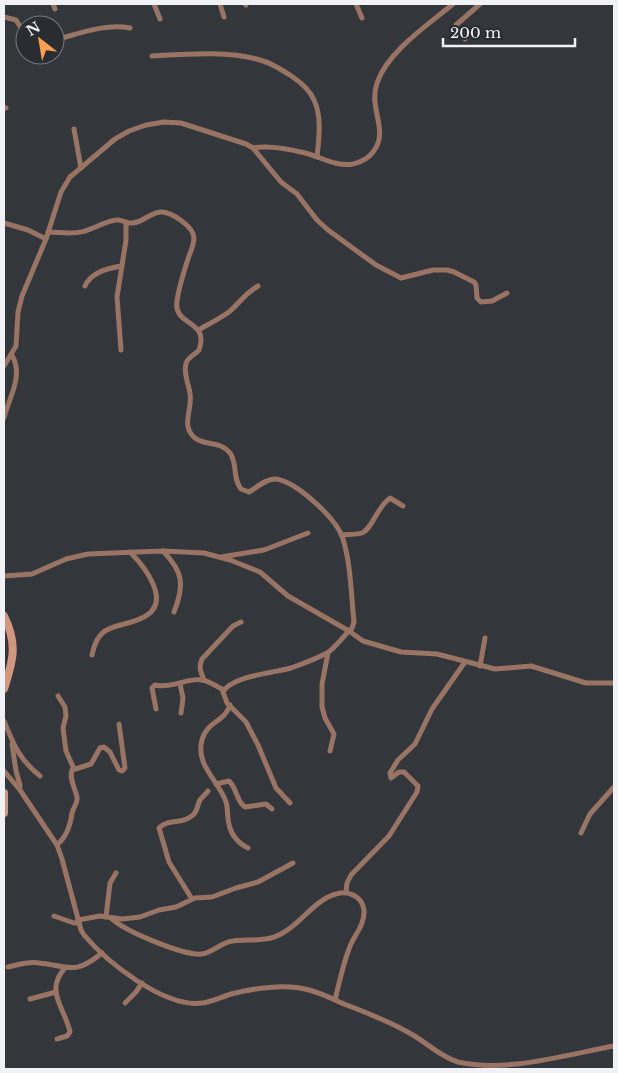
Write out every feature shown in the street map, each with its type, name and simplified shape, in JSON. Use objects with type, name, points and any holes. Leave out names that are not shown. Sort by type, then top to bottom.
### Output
[{"type":"street","points":[[154,4],[160,19]]},
{"type":"street","points":[[220,4],[224,17]]},
{"type":"street","points":[[356,4],[362,18]]},
{"type":"street","points":[[252,148],[263,146],[306,153],[332,162],[350,164],[365,160],[380,140],[375,93],[382,73],[399,50],[454,4]]},
{"type":"street","points":[[465,39],[456,25],[480,4]]},
{"type":"street","points":[[65,37],[108,28],[130,28]]},
{"type":"street","points":[[152,56],[197,54],[254,58],[269,63],[284,72],[297,80],[315,100],[319,132],[318,157]]},
{"type":"street","points":[[4,366],[16,346],[19,305],[46,239],[64,186],[70,177],[121,136],[146,125],[164,122],[204,129],[246,144],[252,148],[281,182],[297,194],[317,220],[328,230],[376,265],[400,278],[433,270],[447,270],[474,282],[477,298],[481,302],[492,301],[507,293]]},
{"type":"street","points":[[74,129],[81,168]]},
{"type":"street","points":[[48,232],[84,232],[112,221],[122,220],[135,223],[154,213],[165,212],[184,222],[192,230],[194,240],[179,288],[176,309],[179,315],[198,330],[201,336],[200,346],[195,354],[187,359],[185,369],[191,399],[187,423],[192,434],[200,441],[216,444],[228,451],[234,461],[236,481],[241,489],[249,492],[272,479],[282,481],[297,489],[318,506],[335,524],[341,535],[349,569],[354,622],[352,628],[328,652],[291,668],[233,683],[224,690]]},
{"type":"street","points":[[121,350],[117,297],[126,240],[126,222]]},
{"type":"street","points":[[4,223],[28,230],[46,239]]},
{"type":"street","points":[[85,286],[87,281],[95,274],[122,266]]},
{"type":"street","points":[[198,330],[223,316],[243,295],[258,286]]},
{"type":"street","points":[[4,418],[17,374],[12,355]]},
{"type":"street","points":[[341,535],[366,531],[380,508],[390,498],[403,506]]},
{"type":"street","points":[[221,557],[264,550],[308,533]]},
{"type":"street","points":[[163,551],[179,572],[181,588],[174,612]]},
{"type":"street","points":[[4,576],[32,574],[80,555],[163,551],[204,553],[221,557],[260,572],[288,596],[364,641],[407,653],[437,654],[480,666],[495,668],[531,666],[586,683],[614,683]]},
{"type":"street","points":[[92,655],[96,640],[104,632],[113,626],[144,617],[154,606],[156,596],[154,584],[146,570],[130,552]]},
{"type":"street","points":[[4,616],[10,628],[14,647],[11,667],[4,689]]},
{"type":"street","points":[[204,680],[199,670],[202,659],[233,626],[241,622]]},
{"type":"street","points":[[480,666],[485,638]]},
{"type":"street","points":[[328,652],[322,684],[323,714],[334,734],[330,751]]},
{"type":"street","points":[[346,892],[347,883],[351,875],[389,836],[417,792],[418,786],[404,772],[400,772],[391,778],[390,773],[398,760],[415,744],[432,709],[465,662]]},
{"type":"street","points":[[156,709],[152,688],[155,685],[161,686],[204,680],[224,690]]},
{"type":"street","points":[[180,684],[183,698],[180,713]]},
{"type":"street","points":[[224,690],[224,696],[230,705],[246,722],[276,788],[290,803]]},
{"type":"street","points":[[58,696],[65,707],[66,716],[63,728],[66,751],[74,769]]},
{"type":"street","points":[[230,705],[226,714],[209,725],[202,740],[201,750],[203,763],[227,803],[230,829],[236,840],[248,848]]},
{"type":"street","points":[[4,721],[12,741],[26,764],[40,776]]},
{"type":"street","points":[[57,845],[63,839],[72,821],[72,812],[77,802],[71,771],[91,764],[100,748],[104,747],[110,752],[119,770],[123,771],[125,768],[118,724]]},
{"type":"street","points":[[12,741],[20,790]]},
{"type":"street","points":[[4,771],[20,790],[57,845],[84,935],[126,974],[172,999],[188,1003],[202,1003],[247,991],[281,988],[308,989],[404,1030],[453,1060],[484,1068],[541,1062],[614,1046]]},
{"type":"street","points":[[216,784],[229,781],[240,804],[244,808],[266,804],[272,809]]},
{"type":"street","points":[[581,833],[590,814],[614,787]]},
{"type":"street","points":[[192,899],[169,862],[159,828],[169,821],[180,822],[195,814],[200,800],[208,791]]},
{"type":"street","points":[[4,793],[4,813]]},
{"type":"street","points":[[54,916],[74,923],[100,916],[122,919],[140,917],[155,911],[176,907],[192,899],[212,897],[261,881],[293,863]]},
{"type":"street","points":[[109,918],[110,883],[116,873]]},
{"type":"street","points":[[109,918],[123,927],[156,942],[179,950],[203,954],[227,942],[258,940],[277,936],[325,899],[346,892],[356,896],[362,904],[364,913],[360,928],[348,951],[335,1000]]},
{"type":"street","points":[[8,967],[37,962],[65,968],[81,966],[102,953]]},
{"type":"street","points":[[57,1040],[67,1036],[70,1032],[56,992],[56,982],[65,968]]},
{"type":"street","points":[[125,1003],[142,984]]},
{"type":"street","points":[[30,999],[56,992]]}]
